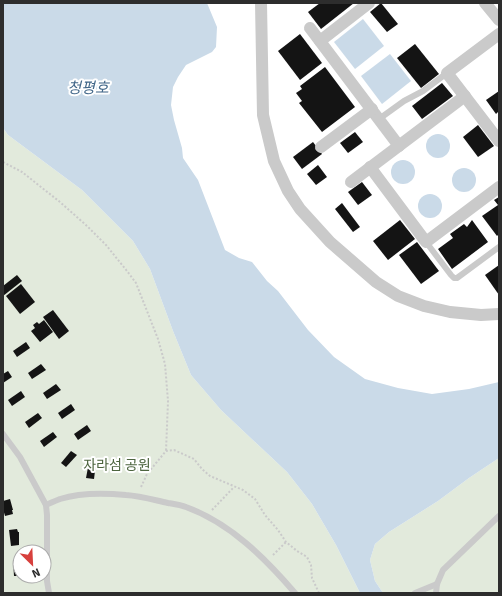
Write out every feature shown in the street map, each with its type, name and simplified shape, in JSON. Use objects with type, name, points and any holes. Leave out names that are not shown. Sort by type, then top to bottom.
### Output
[{"type":"street","points":[[261,3],[263,115],[274,161],[288,191],[300,209],[330,242],[376,282],[398,296],[424,306],[450,312],[481,315],[499,314]]},
{"type":"street","points":[[320,41],[369,3]]},
{"type":"street","points":[[485,3],[499,20]]},
{"type":"street","points":[[310,28],[399,146]]},
{"type":"street","points":[[499,34],[447,73],[499,141]]},
{"type":"street","points":[[351,182],[465,96]]},
{"type":"street","points":[[321,147],[372,109]]},
{"type":"street","points":[[370,167],[426,242],[499,187]]},
{"type":"lane","points":[[379,119],[404,101],[420,93],[447,73]]},
{"type":"lane","points":[[426,242],[454,278],[457,278],[499,248]]},
{"type":"lane","points":[[3,434],[20,457],[46,505],[47,581],[49,593]]},
{"type":"lane","points":[[46,505],[61,499],[87,494],[115,494],[138,496],[185,507],[206,516],[252,547],[295,593]]},
{"type":"lane","points":[[436,593],[437,584],[442,570],[499,516]]},
{"type":"lane","points":[[418,592],[437,584]]},
{"type":"path","points":[[3,162],[22,172],[60,202],[87,226],[106,244],[136,283],[158,339],[164,364],[168,401],[166,451],[147,474],[138,496]]},
{"type":"path","points":[[166,451],[174,450],[194,459],[210,476],[243,490],[255,499],[264,515],[278,530],[286,542],[307,557],[312,565],[312,578],[319,593]]},
{"type":"path","points":[[206,516],[234,487]]},
{"type":"path","points":[[266,562],[286,542]]},
{"type":"green space","name":"자라섬 공원","points":[[3,128],[8,135],[82,190],[133,241],[150,269],[191,375],[221,410],[287,472],[312,504],[336,545],[360,593],[3,593]]},
{"type":"green space","points":[[499,458],[499,593],[383,593],[375,581],[370,560],[375,544],[389,532],[438,501]]},
{"type":"water","name":"청평호","points":[[3,3],[207,3],[217,27],[216,47],[212,52],[186,65],[173,87],[171,105],[182,148],[183,158],[198,180],[225,250],[239,258],[252,262],[267,281],[278,291],[308,330],[334,357],[365,379],[398,388],[432,394],[469,389],[499,382],[499,458],[438,501],[389,532],[375,544],[370,560],[375,581],[383,593],[360,593],[336,545],[312,504],[287,472],[221,410],[191,375],[150,269],[133,241],[82,190],[8,135],[3,128]]},
{"type":"water","points":[[363,19],[384,46],[355,69],[334,42]]},
{"type":"water","points":[[390,54],[411,81],[382,104],[361,76]]},
{"type":"water","points":[[438,134],[446,138],[450,146],[446,154],[438,158],[430,154],[426,146],[430,138]]},
{"type":"water","points":[[403,160],[411,164],[415,172],[411,180],[403,184],[395,180],[391,172],[395,164]]},
{"type":"water","points":[[464,168],[472,172],[476,180],[472,188],[464,192],[456,188],[452,180],[456,172]]},
{"type":"water","points":[[430,194],[438,198],[442,206],[438,214],[430,218],[422,214],[418,206],[422,198]]},
{"type":"building","points":[[320,3],[354,3],[321,29],[308,12]]},
{"type":"building","points":[[381,3],[398,24],[387,32],[370,12]]},
{"type":"building","points":[[300,34],[322,63],[300,80],[278,51]]},
{"type":"building","points":[[415,44],[439,74],[421,88],[397,58]]},
{"type":"building","points":[[325,67],[355,107],[322,132],[299,103],[302,101],[296,93],[302,89],[300,86]]},
{"type":"building","points":[[442,83],[453,96],[422,119],[412,106]]},
{"type":"building","points":[[499,91],[499,111],[496,114],[486,100]]},
{"type":"building","points":[[478,125],[494,146],[478,157],[463,137]]},
{"type":"building","points":[[355,132],[363,142],[348,153],[340,143]]},
{"type":"building","points":[[313,142],[322,154],[302,169],[293,157]]},
{"type":"building","points":[[318,165],[327,177],[316,185],[307,174]]},
{"type":"building","points":[[362,182],[372,195],[358,205],[348,192]]},
{"type":"building","points":[[499,197],[499,234],[497,236],[482,216],[498,205],[494,200]]},
{"type":"building","points":[[342,203],[360,227],[353,232],[335,209]]},
{"type":"building","points":[[400,220],[415,239],[388,260],[373,241]]},
{"type":"building","points":[[472,220],[488,242],[452,269],[438,249],[453,238],[450,234],[464,224],[467,227]]},
{"type":"building","points":[[417,242],[439,271],[421,284],[399,255]]},
{"type":"building","points":[[499,265],[499,295],[485,275]]},
{"type":"building","points":[[17,275],[22,281],[3,296],[3,286]]},
{"type":"building","points":[[21,284],[35,302],[20,314],[6,296]]},
{"type":"building","points":[[53,310],[69,331],[59,339],[43,317]]},
{"type":"building","points":[[44,320],[53,332],[40,342],[31,331],[35,328],[33,325],[37,322],[39,324]]},
{"type":"building","points":[[26,342],[30,348],[17,357],[13,351]]},
{"type":"building","points":[[41,364],[46,370],[32,379],[28,373]]},
{"type":"building","points":[[8,371],[12,377],[3,383],[3,374]]},
{"type":"building","points":[[56,384],[61,390],[47,399],[43,393]]},
{"type":"building","points":[[21,391],[25,397],[12,406],[8,400]]},
{"type":"building","points":[[71,404],[75,410],[62,419],[58,413]]},
{"type":"building","points":[[38,413],[42,418],[29,428],[25,422]]},
{"type":"building","points":[[87,425],[91,431],[78,440],[74,434]]},
{"type":"building","points":[[53,432],[57,437],[44,447],[40,441]]},
{"type":"building","points":[[71,451],[77,455],[66,467],[61,463]]},
{"type":"building","points":[[89,462],[96,463],[94,479],[86,478]]},
{"type":"building","points":[[10,499],[13,514],[5,516],[3,501]]},
{"type":"building","points":[[17,529],[19,532],[19,544],[12,544],[11,546],[9,530]]}]
